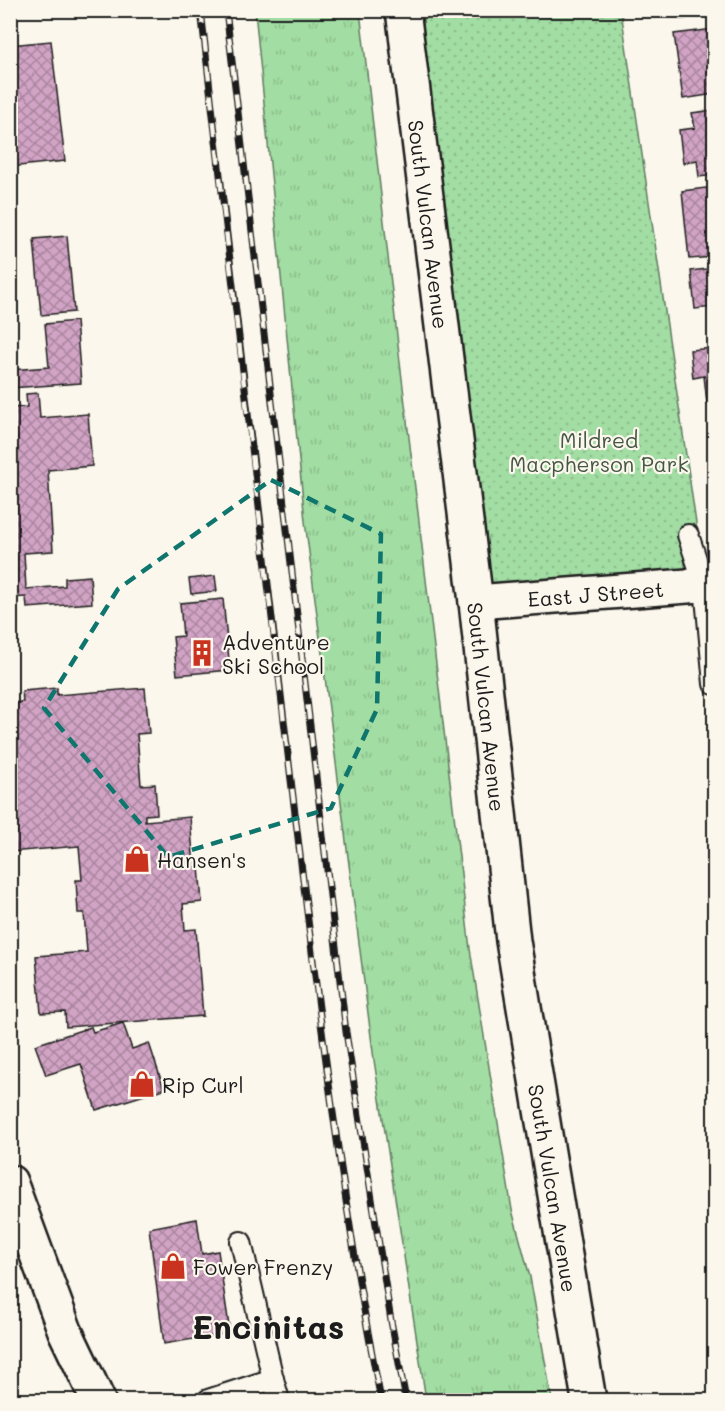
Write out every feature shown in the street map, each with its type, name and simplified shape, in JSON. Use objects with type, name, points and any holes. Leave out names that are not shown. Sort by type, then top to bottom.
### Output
[{"type":"main road","name":"South Vulcan Avenue","points":[[403,10],[476,602],[513,941],[589,1401]]},
{"type":"main road","name":"East J Street","points":[[476,602],[710,585]]},
{"type":"main road","points":[[10,1182],[65,1331],[98,1401]]},
{"type":"lane","points":[[688,535],[710,585],[714,684]]},
{"type":"lane","points":[[241,1242],[279,1401]]},
{"type":"lane","points":[[208,1401],[273,1379]]},
{"type":"highlighted area","points":[[271,480],[381,534],[377,709],[331,808],[168,857],[44,708],[118,589]]},
{"type":"green space","points":[[255,11],[360,11],[470,949],[512,1210],[530,1277],[552,1400],[426,1400],[374,1060],[305,521]]},
{"type":"green space","name":"Mildred Macpherson Park","points":[[404,11],[621,11],[697,530],[681,532],[688,590],[472,602]]},
{"type":"building","points":[[679,10],[714,10],[714,16],[680,19]]},
{"type":"building","points":[[714,29],[714,94],[683,99],[674,34]]},
{"type":"building","points":[[51,41],[65,161],[10,167],[10,45]]},
{"type":"building","points":[[714,110],[714,175],[699,177],[697,160],[683,163],[679,130],[695,128],[692,113]]},
{"type":"building","points":[[714,187],[714,257],[689,259],[682,191]]},
{"type":"building","points":[[67,236],[74,312],[41,315],[34,239]]},
{"type":"building","points":[[714,268],[714,307],[695,309],[691,271]]},
{"type":"building","points":[[76,321],[81,383],[10,388],[10,370],[49,367],[45,324]]},
{"type":"building","points":[[714,348],[714,402],[707,403],[704,376],[693,378],[690,350]]},
{"type":"building","points":[[38,393],[40,418],[88,414],[92,466],[48,470],[53,551],[24,553],[26,589],[65,586],[65,578],[90,576],[92,603],[27,608],[26,597],[10,598],[10,408],[27,407],[26,394]]},
{"type":"building","points":[[215,576],[217,591],[191,594],[189,579]]},
{"type":"building","name":"Adventure Ski School","points":[[223,599],[230,670],[177,675],[173,637],[183,636],[180,603]]},
{"type":"building","name":"Hansen's","points":[[57,688],[57,695],[145,688],[149,733],[137,734],[141,785],[155,784],[157,814],[145,815],[145,821],[190,817],[194,867],[199,867],[202,902],[183,904],[185,930],[196,929],[203,1016],[66,1027],[65,1012],[41,1013],[36,956],[87,952],[84,913],[78,913],[76,880],[82,880],[79,846],[10,852],[10,703],[23,702],[22,691]]},
{"type":"building","points":[[123,1023],[132,1049],[149,1043],[164,1089],[96,1110],[81,1064],[46,1075],[35,1045],[91,1027],[93,1032]]},
{"type":"building","points":[[197,1219],[202,1254],[218,1251],[230,1333],[164,1344],[149,1228]]},
{"type":"railway","points":[[201,10],[320,1013],[353,1246],[381,1400]]},
{"type":"railway","points":[[226,10],[346,1032],[391,1321],[406,1400]]},
{"type":"place","name":"Adventure Ski School","points":[[202,653]]},
{"type":"place","name":"Hansen's","points":[[137,859]]},
{"type":"place","name":"Rip Curl","points":[[142,1084]]},
{"type":"place","name":"Fower Frenzy","points":[[173,1266]]},
{"type":"district","name":"Encinitas","points":[[268,1325]]}]
